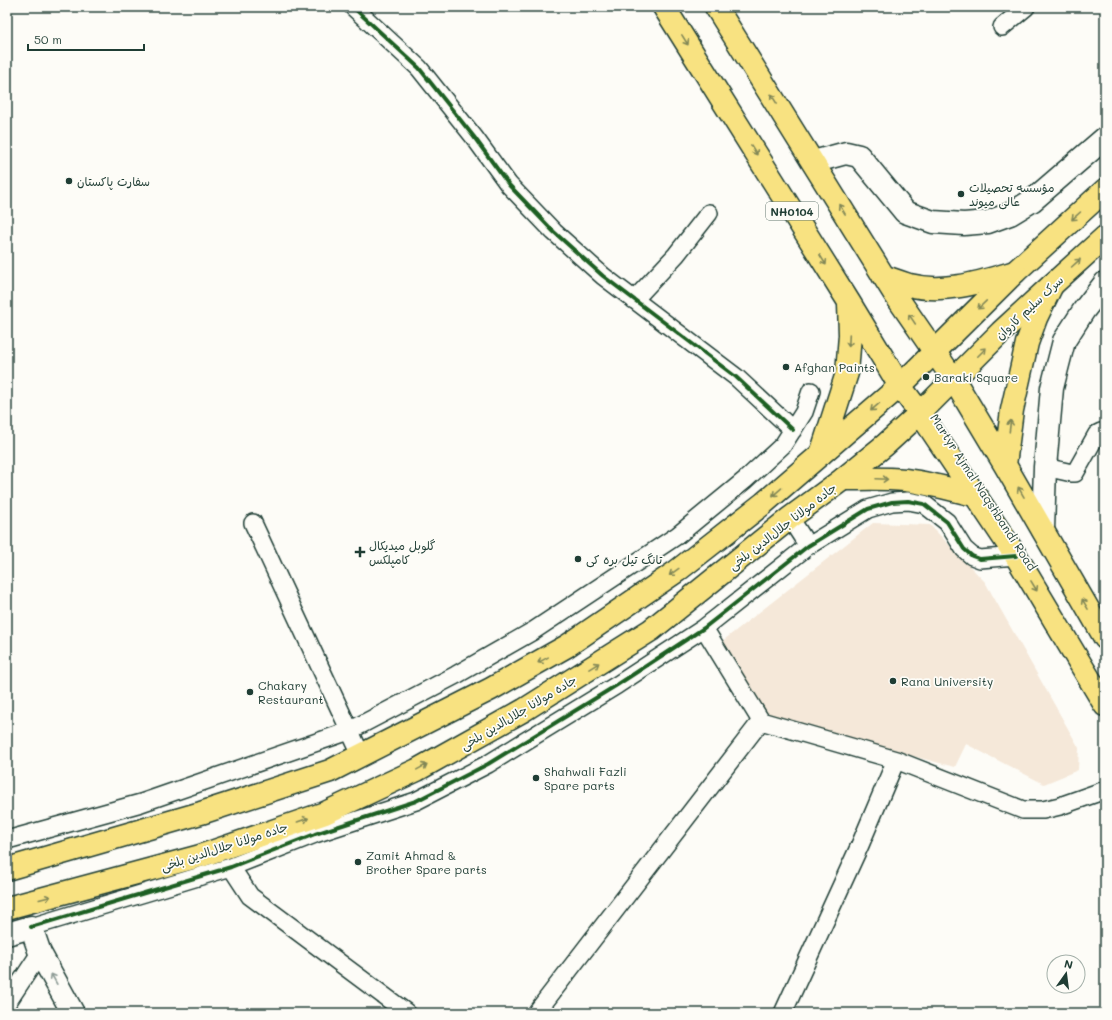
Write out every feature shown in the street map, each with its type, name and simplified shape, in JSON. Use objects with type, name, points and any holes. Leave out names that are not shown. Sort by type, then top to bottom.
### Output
[{"type":"main road","name":"NH0104","points":[[664,7],[900,386],[920,413]]},
{"type":"main road","name":"NH0104","points":[[716,7],[883,276],[954,380],[1105,638]]},
{"type":"main road","points":[[7,869],[201,813],[330,771],[491,689],[567,646],[676,570],[764,502],[821,454],[900,386],[1015,272],[1105,190]]},
{"type":"main road","name":"سرک سلیم کاروان","points":[[954,380],[1001,332],[1105,237]]},
{"type":"main road","points":[[883,276],[910,285],[940,288],[966,285],[1015,272]]},
{"type":"main road","points":[[1005,465],[1012,410],[1027,344],[1036,318],[1052,285]]},
{"type":"main road","points":[[821,454],[847,373],[850,334],[849,302]]},
{"type":"main road","name":"جاده مولانا جلال‌الدین بلخی","points":[[7,908],[200,856],[325,812],[416,770],[524,710],[651,630],[790,518],[885,446],[954,380]]},
{"type":"main road","name":"Martyr Ajmal Naqshbandi Road","points":[[920,413],[1016,556],[1105,705]]},
{"type":"main road","points":[[843,479],[904,480],[948,488],[974,495]]},
{"type":"street","points":[[353,7],[419,68],[474,137],[509,185],[560,237],[602,276],[736,377],[793,430]]},
{"type":"street","points":[[1002,27],[1026,7]]},
{"type":"street","points":[[813,162],[846,153],[859,156],[905,212],[933,222],[964,224],[988,222],[1010,214],[1033,200],[1105,138]]},
{"type":"street","points":[[634,300],[676,255],[709,213]]},
{"type":"street","points":[[1043,530],[1045,467],[1052,388],[1064,341],[1084,310],[1105,283]]},
{"type":"street","points":[[7,840],[141,803],[349,731],[456,675],[533,631],[678,535],[746,480],[783,445],[804,412],[811,391]]},
{"type":"street","points":[[1045,467],[1075,473],[1097,434],[1102,432],[1105,433]]},
{"type":"street","points":[[7,934],[232,867],[315,834],[416,801],[482,768],[617,685],[704,628],[808,546],[868,509],[892,502],[908,501],[924,504],[947,522],[964,549],[972,556],[980,559],[1016,556]]},
{"type":"street","points":[[790,518],[808,546]]},
{"type":"street","points":[[252,523],[361,755]]},
{"type":"street","points":[[704,628],[761,721],[896,760],[1023,810],[1043,810],[1060,806],[1105,790]]},
{"type":"street","points":[[536,1013],[761,721]]},
{"type":"street","points":[[784,1013],[860,845],[896,760]]},
{"type":"street","points":[[232,867],[250,896],[407,1013]]},
{"type":"street","points":[[30,927],[40,953],[73,1013]]},
{"type":"street","points":[[7,1003],[40,953]]},
{"type":"shaded area","name":"Rana University","points":[[873,523],[930,525],[985,582],[1079,748],[1078,770],[1044,784],[966,744],[955,767],[769,719],[720,643]]},
{"type":"cycle path","points":[[353,7],[419,68],[474,137],[509,185],[554,232],[603,276],[736,377],[793,430]]},
{"type":"cycle path","points":[[31,927],[231,867],[315,834],[416,801],[488,764],[617,685],[704,628],[808,546],[868,509],[892,502],[908,501],[924,504],[947,522],[964,549],[972,556],[980,559],[1016,556]]},
{"type":"place","name":"سفارت پاکستان","points":[[69,181]]},
{"type":"place","name":"مؤسسه تحصیلات عالی میوند","points":[[961,194]]},
{"type":"place","name":"Afghan Paints","points":[[786,367]]},
{"type":"place","name":"Baraki Square","points":[[926,377]]},
{"type":"place","name":"گلوبل میدیکال کامپلکس","points":[[360,552]]},
{"type":"place","name":"تانگ تیل بره کی","points":[[578,559]]},
{"type":"place","name":"Rana University","points":[[893,681]]},
{"type":"place","name":"Chakary Restaurant","points":[[250,692]]},
{"type":"place","name":"Shahwali Fazli Spare parts","points":[[536,778]]},
{"type":"place","name":"Zamit Ahmad & Brother Spare parts","points":[[358,862]]}]
